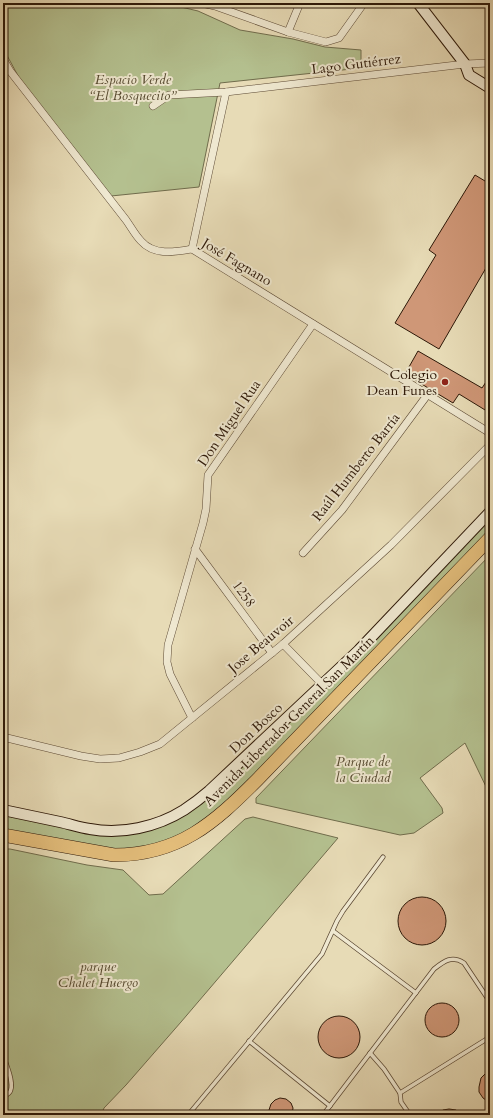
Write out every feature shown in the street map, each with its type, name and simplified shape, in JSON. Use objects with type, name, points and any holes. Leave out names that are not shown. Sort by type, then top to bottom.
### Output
[{"type":"highway","name":"Avenida Libertador General San Martín","points":[[3,835],[114,855],[129,855],[165,847],[183,840],[204,828],[229,808],[258,780],[490,538]]},
{"type":"highway","name":"Avenida Libertador General San Martín","points":[[3,843],[80,858],[121,862],[161,856],[184,848],[203,838],[222,824],[246,802],[399,646],[490,548]]},
{"type":"main road","points":[[418,3],[465,64],[469,75],[490,88]]},
{"type":"main road","name":"Don Bosco","points":[[3,810],[90,830],[112,831],[149,825],[166,819],[183,810],[208,791],[323,685],[359,650],[490,512]]},
{"type":"street","points":[[201,3],[215,6],[288,32],[326,42],[339,38],[364,3]]},
{"type":"street","points":[[288,32],[300,3]]},
{"type":"street","name":"José Fagnano","points":[[3,59],[10,71],[122,215],[140,241],[147,248],[167,253],[192,249],[490,433]]},
{"type":"street","name":"Lago Gutiérrez","points":[[153,106],[170,95],[226,92],[465,64],[490,63]]},
{"type":"street","points":[[192,249],[226,92]]},
{"type":"street","name":"Don Miguel Rua","points":[[192,718],[170,674],[166,662],[168,645],[203,523],[206,509],[208,476],[313,324]]},
{"type":"street","name":"Raúl Humberto Barría","points":[[303,554],[342,510],[428,394]]},
{"type":"street","name":"Jose Beauvoir","points":[[3,737],[81,756],[100,759],[119,758],[160,744],[283,644],[391,545],[490,445]]},
{"type":"street","name":"1258","points":[[196,549],[272,653]]},
{"type":"street","points":[[283,644],[323,685]]},
{"type":"lane","points":[[188,1115],[322,954],[343,911],[383,857]]},
{"type":"lane","points":[[333,931],[416,993]]},
{"type":"lane","points":[[323,1115],[434,969],[452,958],[459,960],[464,963],[490,1002]]},
{"type":"lane","points":[[400,1093],[490,1037]]},
{"type":"lane","points":[[249,1041],[330,1106]]},
{"type":"lane","points":[[370,1053],[384,1069],[400,1093],[401,1102],[410,1115]]},
{"type":"lane","points":[[3,1055],[12,1088],[9,1093],[3,1097]]},
{"type":"green space","name":"Espacio Verde “El Bosquecito”","points":[[3,3],[164,3],[198,11],[240,30],[293,39],[325,47],[361,50],[361,68],[220,83],[199,187],[111,196],[23,85],[3,48]]},
{"type":"green space","points":[[490,512],[490,538],[204,828],[129,855],[3,835],[3,810],[59,822],[131,829],[183,811],[323,685]]},
{"type":"green space","name":"Parque de la Ciudad","points":[[490,555],[490,795],[465,743],[420,778],[442,808],[443,813],[414,833],[400,835],[256,803],[256,798]]},
{"type":"green space","name":"parque Chalet Huergo","points":[[253,817],[338,838],[181,1022],[104,1108],[101,1115],[3,1115],[3,849],[10,849],[87,865],[123,870],[149,895],[163,894],[245,819]]},
{"type":"building","points":[[475,175],[490,184],[490,261],[439,349],[395,323],[436,255],[429,250]]},
{"type":"building","name":"Colegio Dean Funes","points":[[418,351],[482,388],[490,376],[490,413],[459,394],[453,403],[405,374]]},
{"type":"building","points":[[417,897],[427,897],[439,904],[446,916],[446,926],[439,938],[427,945],[417,945],[409,941],[402,934],[398,926],[398,916],[402,908],[409,901]]},
{"type":"building","points":[[442,1003],[454,1008],[459,1020],[454,1032],[442,1037],[430,1032],[425,1020],[430,1008]]},
{"type":"building","points":[[335,1016],[343,1016],[351,1019],[357,1025],[360,1037],[357,1049],[351,1055],[343,1058],[335,1058],[327,1055],[321,1049],[318,1041],[318,1033],[321,1025],[327,1019]]},
{"type":"building","points":[[490,1072],[490,1103],[483,1098],[479,1092],[479,1087],[481,1078]]},
{"type":"building","points":[[280,1098],[286,1099],[291,1103],[293,1108],[292,1115],[270,1115],[269,1110],[271,1104]]},
{"type":"building","points":[[443,1110],[456,1110],[462,1115],[437,1115]]},
{"type":"building","points":[[354,1112],[363,1115],[345,1115],[349,1113]]},
{"type":"place","name":"Colegio Dean Funes","points":[[445,382]]}]
